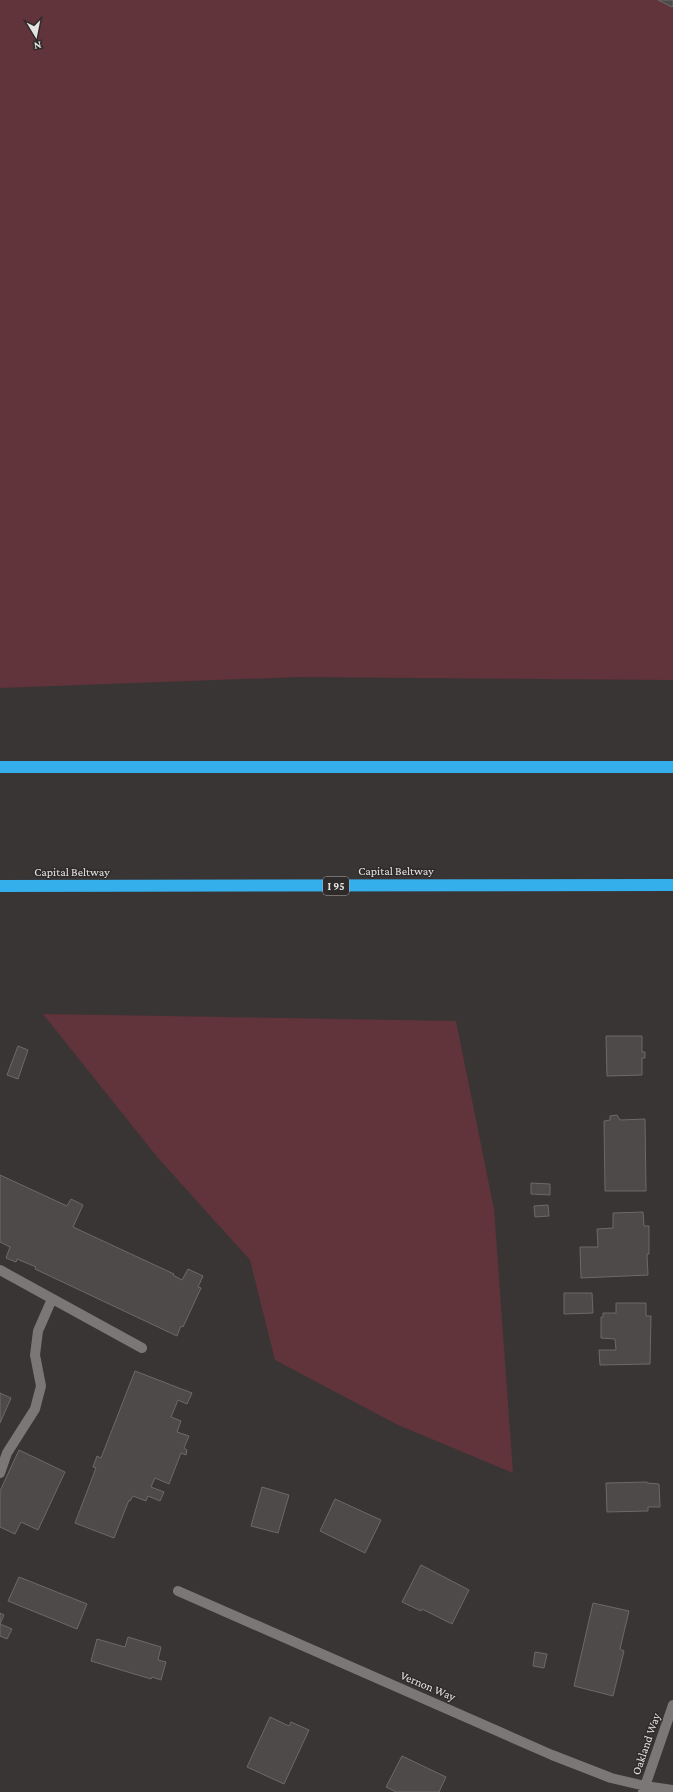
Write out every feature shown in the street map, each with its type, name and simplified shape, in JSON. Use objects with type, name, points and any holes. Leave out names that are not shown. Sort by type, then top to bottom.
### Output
[{"type":"highway","points":[[0,767],[673,767]]},
{"type":"highway","name":"Capital Beltway","points":[[0,886],[673,885]]},
{"type":"street","points":[[0,1270],[142,1348]]},
{"type":"street","points":[[0,1473],[7,1453],[35,1409],[41,1386],[35,1355],[38,1331],[52,1299]]},
{"type":"street","name":"Vernon Way","points":[[178,1591],[552,1755],[644,1789],[673,1790]]},
{"type":"street","name":"Oakland Way","points":[[644,1789],[673,1705]]},
{"type":"shaded area","points":[[0,0],[673,0],[673,680],[300,677],[0,688]]},
{"type":"shaded area","points":[[43,1014],[456,1021],[494,1209],[513,1473],[398,1425],[275,1360],[250,1260],[158,1158]]},
{"type":"building","points":[[658,0],[673,0],[673,6],[672,7]]},
{"type":"building","points":[[606,1036],[642,1036],[642,1052],[645,1052],[645,1058],[642,1058],[642,1075],[607,1076]]},
{"type":"building","points":[[18,1046],[28,1050],[18,1079],[7,1075]]},
{"type":"building","points":[[617,1115],[620,1120],[645,1119],[646,1191],[605,1191],[604,1121],[610,1120],[610,1116]]},
{"type":"building","points":[[0,1175],[67,1206],[71,1199],[83,1205],[73,1227],[174,1274],[173,1275],[182,1280],[188,1269],[203,1276],[198,1287],[201,1288],[183,1327],[181,1326],[177,1336],[35,1269],[36,1267],[17,1259],[16,1262],[6,1258],[10,1247],[0,1242]]},
{"type":"building","points":[[531,1183],[550,1184],[550,1195],[531,1194]]},
{"type":"building","points":[[548,1205],[549,1216],[535,1217],[534,1206]]},
{"type":"building","points":[[643,1212],[644,1226],[649,1226],[649,1254],[647,1254],[648,1275],[581,1278],[580,1247],[598,1247],[597,1229],[613,1228],[613,1213]]},
{"type":"building","points":[[564,1293],[592,1293],[593,1313],[564,1314]]},
{"type":"building","points":[[616,1303],[646,1303],[646,1316],[651,1316],[650,1364],[600,1365],[599,1350],[616,1350],[615,1339],[601,1338],[601,1317],[603,1317],[603,1313],[616,1313]]},
{"type":"building","points":[[135,1371],[192,1393],[187,1404],[178,1400],[171,1417],[181,1421],[177,1432],[189,1436],[184,1448],[187,1450],[186,1455],[181,1453],[169,1484],[155,1478],[151,1487],[164,1492],[160,1501],[148,1496],[146,1501],[133,1496],[130,1501],[129,1500],[114,1538],[75,1523],[96,1468],[93,1467],[97,1456],[101,1458]]},
{"type":"building","points":[[0,1393],[11,1398],[0,1423]]},
{"type":"building","points":[[19,1450],[65,1472],[38,1530],[21,1522],[15,1534],[0,1527],[0,1491]]},
{"type":"building","points":[[647,1482],[659,1484],[660,1507],[648,1507],[648,1511],[607,1512],[606,1483]]},
{"type":"building","points":[[262,1487],[289,1495],[278,1533],[251,1526]]},
{"type":"building","points":[[335,1499],[381,1520],[365,1553],[320,1531]]},
{"type":"building","points":[[421,1565],[469,1590],[452,1624],[422,1609],[421,1611],[402,1602]]},
{"type":"building","points":[[19,1577],[87,1604],[77,1629],[8,1601]]},
{"type":"building","points":[[593,1603],[629,1611],[620,1649],[624,1651],[613,1696],[574,1686]]},
{"type":"building","points":[[0,1613],[4,1615],[0,1624]]},
{"type":"building","points":[[0,1624],[12,1629],[7,1639],[0,1636]]},
{"type":"building","points":[[128,1637],[161,1647],[158,1660],[166,1662],[161,1680],[152,1677],[151,1679],[91,1661],[97,1639],[125,1647]]},
{"type":"building","points":[[535,1652],[547,1654],[544,1668],[533,1666]]},
{"type":"building","points":[[270,1717],[289,1726],[291,1722],[309,1730],[284,1784],[247,1767]]},
{"type":"building","points":[[402,1756],[446,1777],[439,1792],[396,1792],[386,1787]]}]
